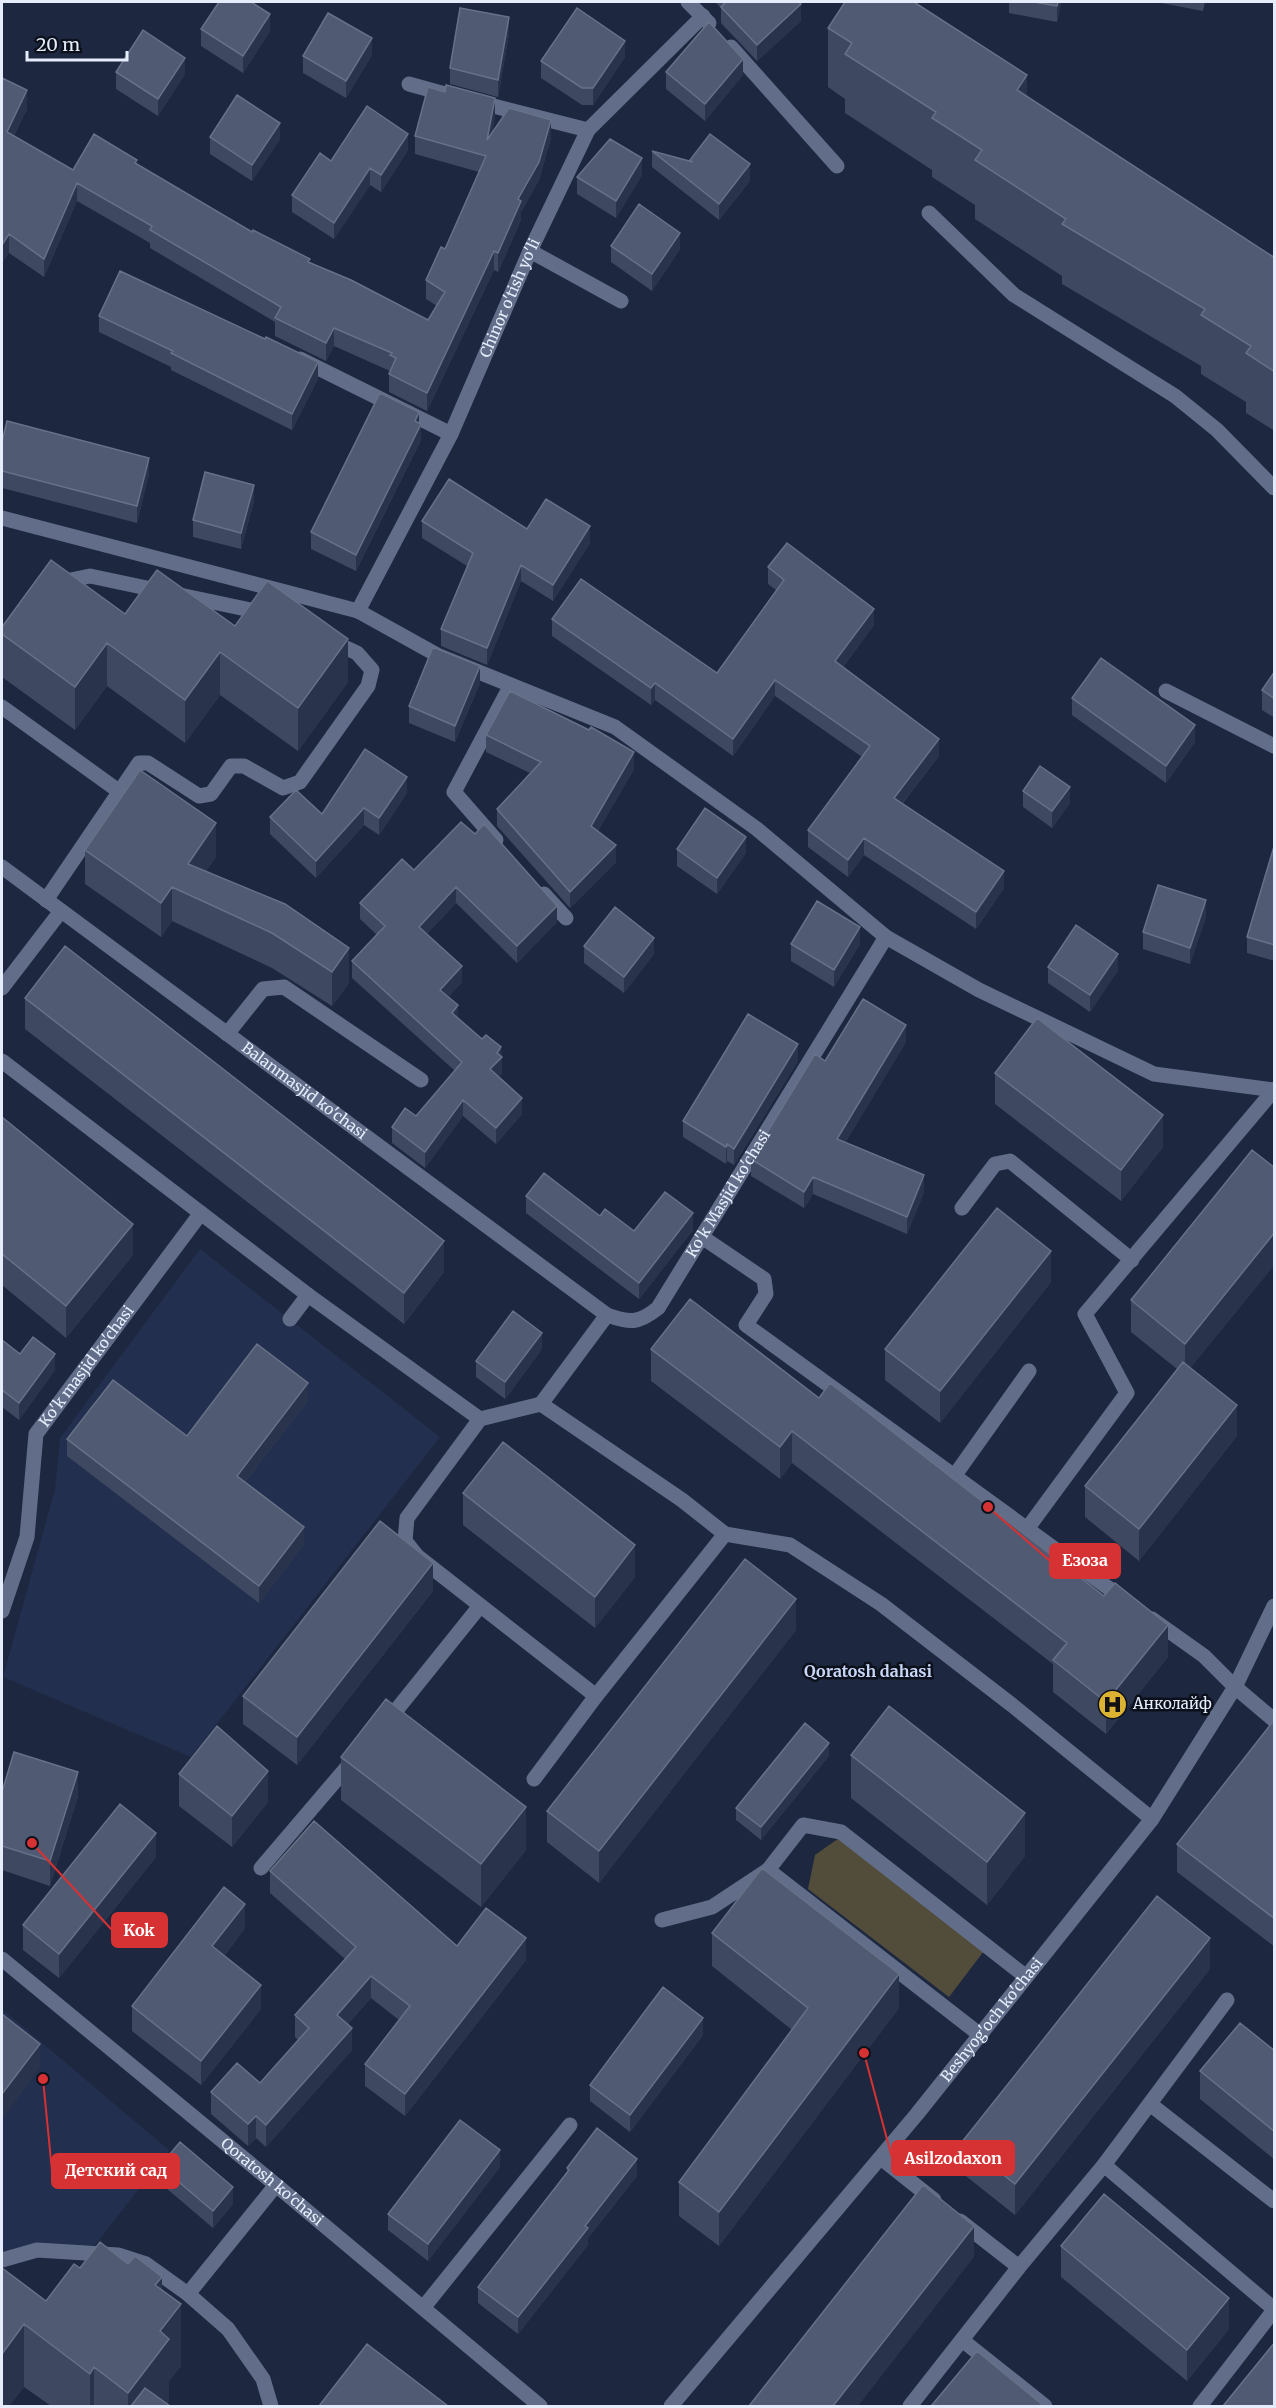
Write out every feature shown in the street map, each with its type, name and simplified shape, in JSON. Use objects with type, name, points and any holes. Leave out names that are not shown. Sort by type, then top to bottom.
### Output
[{"type":"street","points":[[688,2],[837,166]]},
{"type":"street","name":"Chinor o'tish yo'li","points":[[358,611],[451,434],[530,251],[588,130],[703,16]]},
{"type":"street","points":[[409,84],[588,130]]},
{"type":"street","points":[[929,213],[1014,295],[1176,396],[1217,430],[1275,488]]},
{"type":"street","points":[[530,251],[621,300]]},
{"type":"street","points":[[285,352],[451,434]]},
{"type":"street","points":[[2,518],[358,611],[439,656],[615,727],[757,829],[886,937],[979,990],[1154,1074],[1275,1090]]},
{"type":"street","points":[[47,589],[54,583],[90,576],[266,613],[276,618]]},
{"type":"street","points":[[46,900],[140,763],[148,763],[199,796],[211,794],[231,766],[244,766],[283,788],[300,782],[368,686],[372,670],[357,652],[317,635]]},
{"type":"street","points":[[506,851],[454,792],[511,685]]},
{"type":"street","points":[[1166,691],[1275,746]]},
{"type":"street","points":[[2,707],[120,792]]},
{"type":"street","name":"Balanmasjid ko'chasi","points":[[2,867],[607,1315]]},
{"type":"street","points":[[536,884],[566,918]]},
{"type":"street","points":[[2,988],[61,911]]},
{"type":"street","name":"Ko'k Masjid ko'chasi","points":[[607,1315],[627,1322],[644,1319],[658,1308],[886,937]]},
{"type":"street","points":[[227,1034],[263,989],[284,987],[421,1080]]},
{"type":"street","points":[[2,1061],[308,1295],[480,1419]]},
{"type":"street","points":[[1027,1529],[1127,1393],[1085,1314],[1275,1090]]},
{"type":"street","points":[[962,1208],[995,1164],[1010,1161],[1132,1260]]},
{"type":"street","name":"Ko'k masjid ko'chasi","points":[[2,1611],[27,1537],[36,1434],[201,1213]]},
{"type":"street","points":[[702,1237],[765,1279],[766,1294],[746,1325],[1204,1656],[1234,1687],[1275,1720]]},
{"type":"street","points":[[290,1319],[308,1295]]},
{"type":"street","points":[[596,1696],[417,1557],[405,1541],[407,1518],[480,1419],[542,1404],[607,1315]]},
{"type":"street","points":[[955,1475],[1029,1371]]},
{"type":"street","points":[[542,1404],[682,1500],[725,1534],[790,1545],[881,1604],[1012,1705],[1152,1819]]},
{"type":"street","points":[[534,1779],[596,1696],[725,1534]]},
{"type":"street","points":[[261,1868],[371,1740],[480,1606]]},
{"type":"street","name":"Beshyog'och ko'chasi","points":[[671,2406],[881,2158],[1152,1819],[1234,1687],[1275,1606]]},
{"type":"street","points":[[662,1920],[712,1907],[768,1870],[803,1825],[840,1833],[1025,1976]]},
{"type":"street","points":[[768,1870],[979,2034]]},
{"type":"street","name":"Qoratosh ko'chasi","points":[[2,1959],[540,2406]]},
{"type":"street","points":[[910,2406],[1019,2267],[1104,2165],[1227,2000]]},
{"type":"street","points":[[1150,2104],[1275,2201]]},
{"type":"street","points":[[423,2308],[570,2125]]},
{"type":"street","points":[[881,2158],[1019,2267]]},
{"type":"street","points":[[1104,2165],[1275,2310],[1200,2406]]},
{"type":"street","points":[[188,2294],[276,2185]]},
{"type":"street","points":[[2,2260],[37,2250],[118,2255],[146,2264],[188,2294],[232,2335],[263,2379],[271,2406]]},
{"type":"street","points":[[962,2340],[1045,2406]]},
{"type":"shaded area","points":[[200,1249],[440,1437],[191,1757],[3,1677],[55,1489],[60,1438]]},
{"type":"shaded area","points":[[842,1836],[987,1947],[949,1997],[808,1889],[815,1855]]},
{"type":"shaded area","points":[[2,2009],[169,2150],[89,2253],[2,2260]]},
{"type":"building","points":[[219,2],[251,2],[270,14],[243,56],[201,29]]},
{"type":"building","points":[[726,2],[799,2],[801,4],[757,45],[721,7]]},
{"type":"building","points":[[845,2],[914,2],[1027,75],[1017,90],[1275,258],[1275,372],[1246,353],[1251,346],[1201,315],[1205,309],[1062,224],[1066,219],[975,160],[982,150],[932,118],[936,112],[845,54],[852,43],[828,28]]},
{"type":"building","points":[[1034,2],[1058,2],[1057,6]]},
{"type":"building","points":[[460,8],[509,17],[498,80],[450,68]]},
{"type":"building","points":[[577,8],[625,41],[593,88],[582,88],[541,61]]},
{"type":"building","points":[[328,13],[372,38],[346,81],[303,56]]},
{"type":"building","points":[[709,22],[743,59],[705,104],[666,72]]},
{"type":"building","points":[[143,30],[185,58],[158,99],[116,72]]},
{"type":"building","points":[[2,78],[27,90],[7,132],[73,170],[94,134],[137,160],[135,163],[252,232],[253,230],[310,259],[308,262],[351,280],[428,320],[445,292],[426,280],[441,247],[445,249],[486,156],[415,136],[428,87],[445,92],[446,85],[495,98],[487,140],[509,108],[551,120],[539,162],[518,199],[521,201],[498,253],[494,251],[427,393],[389,374],[396,358],[390,355],[392,353],[334,328],[326,343],[275,318],[281,307],[150,230],[152,226],[77,183],[44,259],[9,234],[2,245]]},
{"type":"building","points":[[237,95],[280,123],[252,165],[210,137]]},
{"type":"building","points":[[367,106],[408,134],[381,175],[370,168],[334,223],[292,195],[320,153],[331,161]]},
{"type":"building","points":[[710,134],[750,164],[719,204],[652,151],[693,162],[690,160]]},
{"type":"building","points":[[610,139],[642,158],[616,201],[577,177]]},
{"type":"building","points":[[639,204],[680,233],[652,274],[611,246]]},
{"type":"building","points":[[120,271],[318,362],[292,414],[171,353],[173,351],[99,316]]},
{"type":"building","points":[[380,393],[419,412],[415,421],[421,424],[356,555],[311,532]]},
{"type":"building","points":[[7,421],[149,458],[137,506],[2,471],[2,442]]},
{"type":"building","points":[[205,472],[254,485],[241,533],[193,520]]},
{"type":"building","points":[[449,479],[527,529],[546,499],[590,526],[553,585],[521,565],[487,648],[441,629],[473,553],[422,521]]},
{"type":"building","points":[[787,543],[874,609],[835,661],[939,739],[894,798],[1004,871],[976,912],[864,838],[848,860],[808,830],[870,746],[775,680],[733,739],[655,683],[651,688],[552,619],[581,579],[717,673],[784,580],[768,567]]},
{"type":"building","points":[[51,560],[125,614],[157,570],[235,626],[267,581],[348,639],[298,708],[220,652],[185,700],[107,643],[75,687],[2,634],[2,627]]},
{"type":"building","points":[[433,647],[480,666],[455,726],[409,706]]},
{"type":"building","points":[[1101,658],[1195,725],[1166,766],[1072,698]]},
{"type":"building","points":[[1275,671],[1275,699],[1262,690]]},
{"type":"building","points":[[510,691],[589,730],[591,727],[634,752],[591,826],[616,845],[570,892],[497,809],[541,762],[486,735]]},
{"type":"building","points":[[365,749],[407,777],[379,818],[364,808],[316,861],[270,817],[296,790],[322,814]]},
{"type":"building","points":[[1040,766],[1070,787],[1052,811],[1023,791]]},
{"type":"building","points":[[140,770],[216,823],[188,864],[285,904],[349,948],[332,972],[272,933],[172,887],[161,903],[85,850]]},
{"type":"building","points":[[705,808],[746,837],[717,878],[677,849]]},
{"type":"building","points":[[461,822],[475,834],[484,824],[557,906],[517,946],[456,887],[419,927],[462,966],[440,990],[458,1005],[452,1013],[482,1039],[486,1035],[501,1047],[497,1053],[502,1057],[490,1069],[522,1098],[496,1128],[463,1100],[425,1152],[392,1127],[405,1108],[416,1116],[462,1062],[352,961],[385,926],[360,903],[402,859],[414,870]]},
{"type":"building","points":[[1275,843],[1275,945],[1247,937]]},
{"type":"building","points":[[1158,885],[1206,900],[1190,948],[1143,932]]},
{"type":"building","points":[[817,901],[860,927],[834,970],[791,944]]},
{"type":"building","points":[[615,907],[654,938],[624,977],[584,946]]},
{"type":"building","points":[[1076,925],[1118,954],[1090,995],[1048,967]]},
{"type":"building","points":[[65,946],[444,1241],[404,1293],[25,998]]},
{"type":"building","points":[[863,999],[906,1025],[837,1139],[924,1175],[907,1217],[813,1177],[804,1192],[751,1159],[815,1054],[825,1061]]},
{"type":"building","points":[[748,1014],[798,1044],[734,1149],[727,1144],[726,1147],[683,1121]]},
{"type":"building","points":[[1037,1018],[1163,1115],[1121,1170],[995,1073]]},
{"type":"building","points":[[2,1117],[133,1224],[66,1306],[2,1254]]},
{"type":"building","points":[[1252,1150],[1275,1168],[1275,1232],[1185,1344],[1131,1300]]},
{"type":"building","points":[[544,1173],[600,1216],[605,1209],[634,1231],[665,1192],[693,1213],[639,1283],[526,1196]]},
{"type":"building","points":[[997,1208],[1051,1251],[940,1391],[885,1349]]},
{"type":"building","points":[[690,1299],[819,1398],[830,1383],[1104,1596],[1115,1583],[1168,1625],[1106,1702],[1053,1660],[1067,1643],[792,1431],[780,1447],[651,1349]]},
{"type":"building","points":[[513,1311],[542,1333],[505,1382],[476,1361]]},
{"type":"building","points":[[33,1337],[55,1354],[19,1403],[2,1390],[2,1340],[20,1354]]},
{"type":"building","points":[[257,1344],[308,1383],[237,1476],[304,1527],[259,1586],[67,1439],[113,1380],[187,1436]]},
{"type":"building","points":[[1183,1362],[1237,1405],[1139,1529],[1085,1486]]},
{"type":"building","points":[[503,1442],[635,1545],[595,1597],[463,1493]]},
{"type":"building","points":[[380,1521],[433,1563],[297,1737],[243,1696]]},
{"type":"building","points":[[745,1559],[796,1599],[599,1851],[547,1811]]},
{"type":"building","points":[[386,1699],[526,1807],[481,1864],[341,1757]]},
{"type":"building","points":[[889,1706],[1025,1813],[987,1862],[851,1755]]},
{"type":"building","points":[[1275,1719],[1275,1919],[1177,1844]]},
{"type":"building","points":[[805,1723],[829,1743],[761,1827],[736,1808]]},
{"type":"building","points":[[217,1726],[268,1771],[232,1816],[179,1774]]},
{"type":"building","points":[[14,1752],[78,1772],[50,1861],[2,1846],[2,1792]]},
{"type":"building","points":[[120,1804],[156,1833],[59,1954],[23,1925]]},
{"type":"building","points":[[314,1821],[457,1946],[486,1908],[526,1938],[405,2094],[365,2064],[410,2006],[371,1976],[337,2015],[352,2028],[266,2125],[256,2116],[248,2124],[211,2092],[237,2063],[260,2083],[309,2028],[295,2015],[356,1947],[270,1871]]},
{"type":"building","points":[[762,1868],[899,1974],[719,2212],[679,2182],[808,2008],[712,1933]]},
{"type":"building","points":[[224,1887],[245,1904],[212,1946],[261,1985],[201,2061],[132,2006]]},
{"type":"building","points":[[1157,1896],[1210,1938],[1015,2184],[962,2142]]},
{"type":"building","points":[[663,1987],[703,2018],[630,2115],[590,2085]]},
{"type":"building","points":[[2,2014],[40,2044],[2,2094]]},
{"type":"building","points":[[1240,2023],[1275,2051],[1275,2132],[1200,2071]]},
{"type":"building","points":[[460,2120],[500,2150],[428,2244],[388,2214]]},
{"type":"building","points":[[597,2128],[637,2159],[585,2226],[588,2228],[518,2317],[478,2287],[569,2170],[567,2168]]},
{"type":"building","points":[[180,2142],[233,2187],[213,2211],[160,2166]]},
{"type":"building","points":[[923,2185],[974,2226],[833,2406],[749,2406]]},
{"type":"building","points":[[1104,2194],[1229,2298],[1187,2350],[1061,2246]]},
{"type":"building","points":[[100,2242],[128,2264],[135,2256],[162,2277],[155,2285],[181,2304],[160,2331],[169,2339],[128,2393],[94,2367],[90,2374],[24,2324],[2,2354],[2,2268],[46,2301],[74,2264],[80,2268]]},
{"type":"building","points":[[1275,2342],[1275,2406],[1223,2406]]},
{"type":"building","points":[[367,2344],[448,2406],[319,2406]]},
{"type":"building","points":[[977,2351],[1044,2406],[933,2406]]},
{"type":"building","points":[[145,2388],[170,2406],[131,2406]]},
{"type":"place","name":"Езоза","points":[[988,1507]]},
{"type":"place","name":"Анколайф","points":[[1112,1704]]},
{"type":"place","name":"Kok","points":[[32,1843]]},
{"type":"place","name":"Asilzodaxon","points":[[864,2053]]},
{"type":"place","name":"Детский сад","points":[[43,2079]]},
{"type":"district","name":"Qoratosh dahasi","points":[[868,1671]]}]
